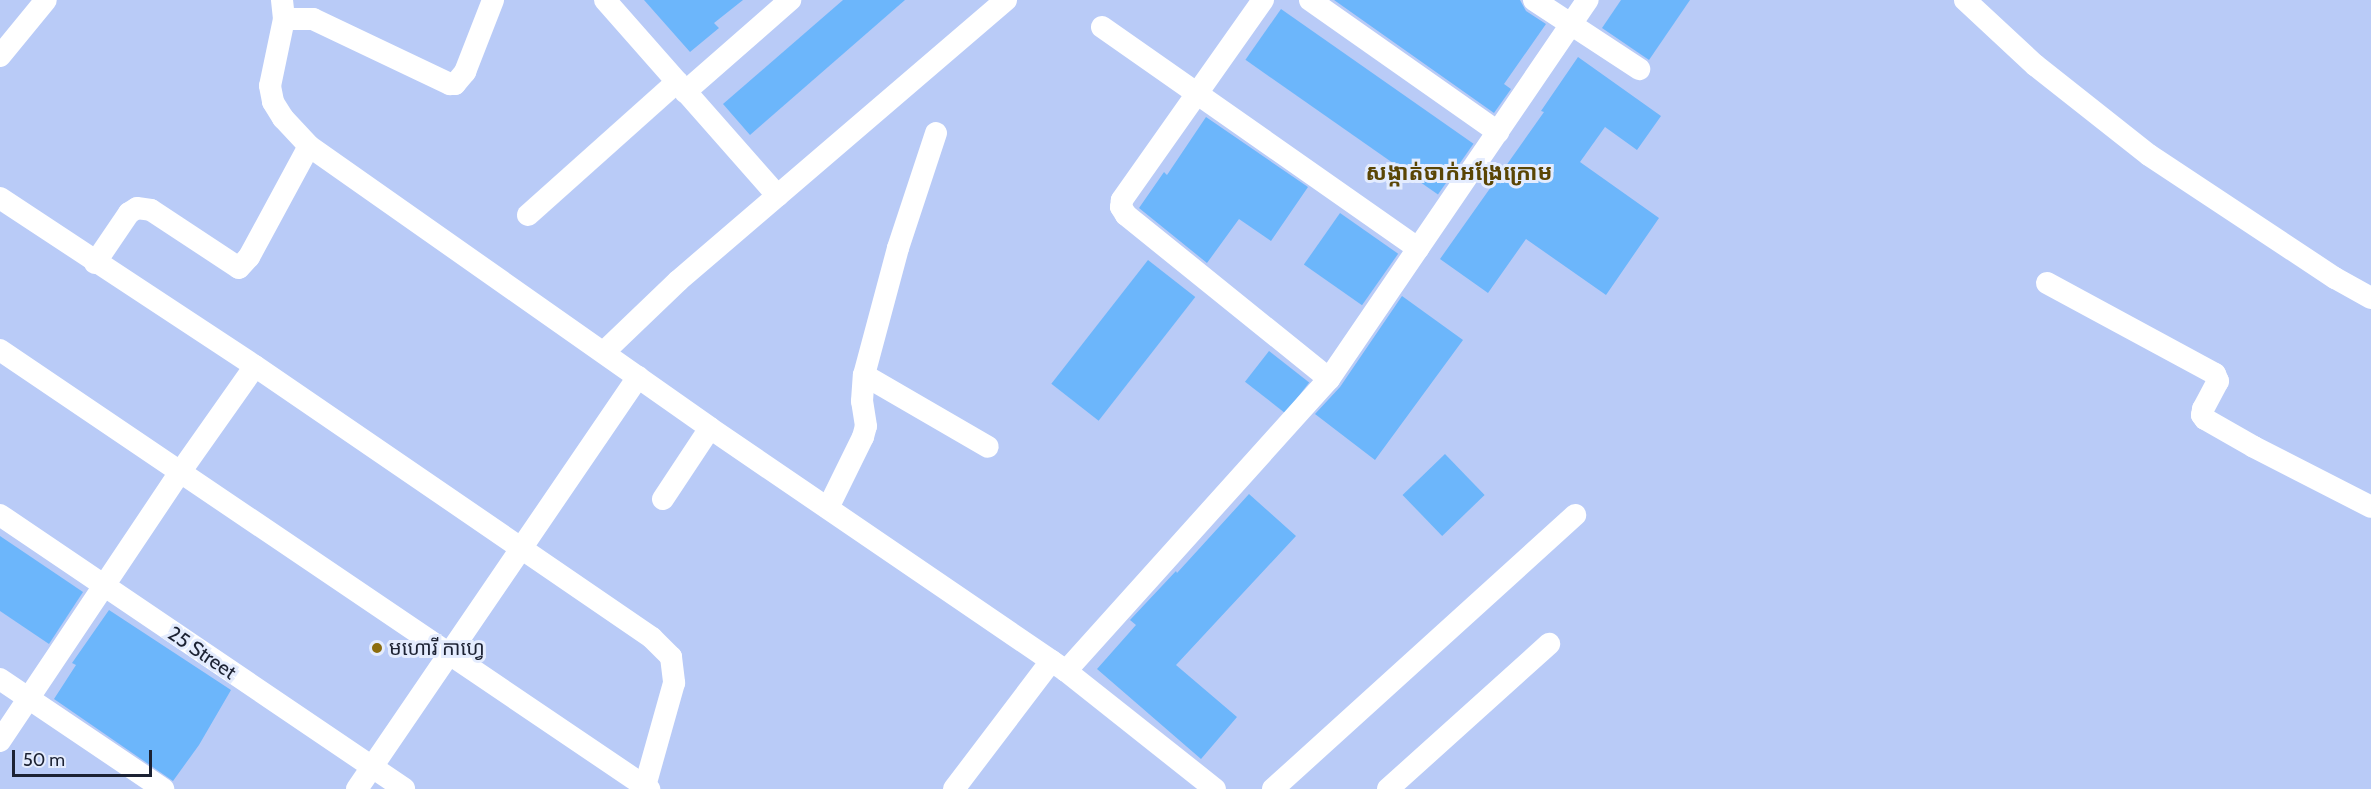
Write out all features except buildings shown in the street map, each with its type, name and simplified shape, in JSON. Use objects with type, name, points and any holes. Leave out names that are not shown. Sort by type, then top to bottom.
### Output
[{"type":"street","points":[[3,44],[46,0]]},
{"type":"street","points":[[493,0],[465,72],[455,84],[444,82],[317,10],[283,10],[270,86],[273,102],[283,118],[309,146],[710,428],[1058,666],[1215,789]]},
{"type":"street","points":[[605,0],[778,196]]},
{"type":"street","points":[[528,215],[681,87],[790,0]]},
{"type":"street","points":[[604,352],[639,316],[1006,0]]},
{"type":"street","points":[[1263,0],[1122,200],[1122,207],[1126,215],[1329,379]]},
{"type":"street","points":[[1310,0],[1498,132]]},
{"type":"street","points":[[1534,0],[1639,69]]},
{"type":"street","points":[[954,789],[1058,666],[1329,379],[1588,0]]},
{"type":"street","points":[[1965,0],[2035,65],[2149,155],[2335,278],[2371,298]]},
{"type":"street","points":[[1102,27],[1418,248]]},
{"type":"street","points":[[828,508],[864,432],[864,375],[898,248],[936,133]]},
{"type":"street","points":[[95,263],[129,213],[136,208],[151,210],[239,268],[244,266],[309,146]]},
{"type":"street","points":[[0,198],[95,263],[255,366],[523,547],[652,638],[671,657],[674,683],[647,788],[0,350]]},
{"type":"street","points":[[2047,284],[2215,374],[2218,381],[2203,409],[2205,419],[2371,507]]},
{"type":"street","points":[[0,741],[181,471],[255,366]]},
{"type":"street","points":[[864,375],[988,447]]},
{"type":"street","points":[[357,789],[638,377]]},
{"type":"street","points":[[663,499],[710,428]]},
{"type":"street","name":"25 Street","points":[[0,515],[404,789]]},
{"type":"street","points":[[1273,789],[1575,515]]},
{"type":"street","points":[[1388,789],[1549,644]]},
{"type":"street","points":[[0,679],[163,789]]},
{"type":"place","name":"មហោរី កាហ្វេ","points":[[377,648]]},
{"type":"district","name":"សង្កាត់ចាក់អង្រែក្រោម","points":[[1459,173]]}]
